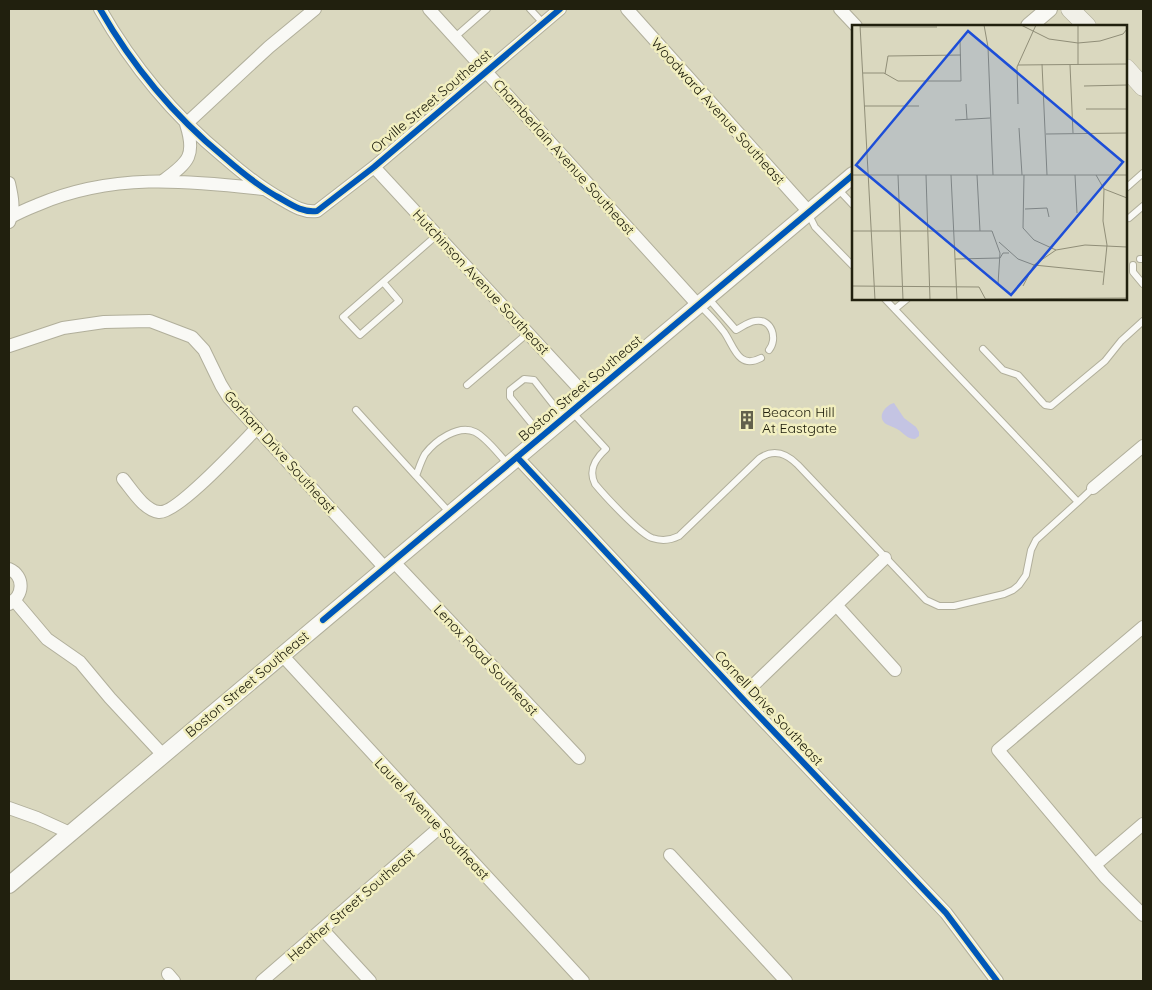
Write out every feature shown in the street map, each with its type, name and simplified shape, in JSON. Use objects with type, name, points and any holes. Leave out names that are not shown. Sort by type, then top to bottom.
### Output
[{"type":"main road","points":[[1070,9],[1086,25]]},
{"type":"main road","points":[[1127,69],[1143,87]]},
{"type":"street","points":[[100,9],[119,42],[156,91],[205,142],[263,189]]},
{"type":"street","points":[[186,124],[269,47],[315,9]]},
{"type":"street","name":"Chamberlain Avenue Southeast","points":[[429,9],[703,301]]},
{"type":"street","name":"Orville Street Southeast","points":[[263,189],[303,211],[317,211],[374,167],[560,9]]},
{"type":"street","name":"Woodward Avenue Southeast","points":[[626,9],[808,212]]},
{"type":"street","points":[[840,9],[855,25]]},
{"type":"street","points":[[1030,25],[1049,9]]},
{"type":"street","points":[[164,180],[183,164],[191,151],[191,138],[186,124]]},
{"type":"street","name":"Hutchinson Avenue Southeast","points":[[374,167],[588,398]]},
{"type":"street","name":"Boston Street Southeast","points":[[9,885],[852,176]]},
{"type":"street","points":[[9,183],[11,194],[10,219],[60,195],[104,184],[164,180],[263,189]]},
{"type":"street","name":"Gorham Drive Southeast","points":[[9,346],[63,328],[104,322],[150,321],[192,337],[204,350],[221,385],[230,398],[389,564]]},
{"type":"street","points":[[122,479],[149,508],[163,512],[172,508],[205,481],[257,428]]},
{"type":"street","points":[[1094,488],[1143,446]]},
{"type":"street","name":"Cornell Drive Southeast","points":[[512,461],[946,913],[996,981]]},
{"type":"street","points":[[740,697],[885,558]]},
{"type":"street","name":"Lenox Road Southeast","points":[[389,564],[579,758]]},
{"type":"street","points":[[9,569],[18,576],[21,585],[19,594],[12,602],[47,639],[80,662],[162,755]]},
{"type":"street","points":[[837,606],[895,670]]},
{"type":"street","points":[[1143,627],[998,750],[1095,865],[1143,915]]},
{"type":"street","name":"Laurel Avenue Southeast","points":[[282,655],[439,828],[582,981]]},
{"type":"street","points":[[9,808],[70,833]]},
{"type":"street","points":[[1095,865],[1143,824]]},
{"type":"street","name":"Heather Street Southeast","points":[[262,981],[439,828]]},
{"type":"street","points":[[670,855],[786,981]]},
{"type":"street","points":[[323,930],[370,981]]},
{"type":"lane","points":[[454,37],[487,9]]},
{"type":"lane","points":[[530,9],[543,23]]},
{"type":"lane","points":[[1127,187],[1143,173]]},
{"type":"lane","points":[[837,188],[852,205]]},
{"type":"lane","points":[[1129,218],[1143,206]]},
{"type":"lane","points":[[808,212],[815,227],[852,265]]},
{"type":"lane","points":[[383,282],[399,301],[360,335],[343,317],[383,282],[437,235]]},
{"type":"lane","points":[[1133,265],[1133,272],[1143,284]]},
{"type":"lane","points":[[886,300],[1078,502]]},
{"type":"lane","points":[[895,309],[906,300]]},
{"type":"lane","points":[[703,301],[736,330]]},
{"type":"lane","points":[[703,301],[738,355],[745,360],[754,361],[761,358]]},
{"type":"lane","points":[[730,344],[736,330],[755,321],[766,324],[774,336],[774,343],[769,350]]},
{"type":"lane","points":[[983,349],[1000,369],[1018,375],[1043,404],[1051,406],[1105,360],[1121,341],[1143,322]]},
{"type":"lane","points":[[467,385],[528,333]]},
{"type":"lane","points":[[542,436],[510,397],[510,390],[524,379],[534,380],[606,449],[593,465],[592,474],[595,484],[639,529],[651,538],[665,540],[679,536],[760,458],[777,452],[785,454],[798,465],[922,597],[934,604],[954,606],[1004,594],[1019,584],[1026,575],[1031,550],[1038,538],[1094,488]]},
{"type":"lane","points":[[356,410],[450,513]]},
{"type":"lane","points":[[416,476],[420,463],[427,452],[450,434],[461,430],[477,433],[512,461]]},
{"type":"water","points":[[894,403],[904,418],[916,427],[919,432],[919,436],[915,439],[908,437],[883,421],[884,410]]},
{"type":"cycle path","points":[[100,9],[126,51],[155,89],[205,141],[262,187],[295,207],[311,211],[317,211],[374,167],[560,9]]},
{"type":"cycle path","points":[[323,620],[852,176]]},
{"type":"cycle path","points":[[517,457],[946,913],[997,981]]},
{"type":"place","name":"Beacon Hill At Eastgate","points":[[747,420]]}]
